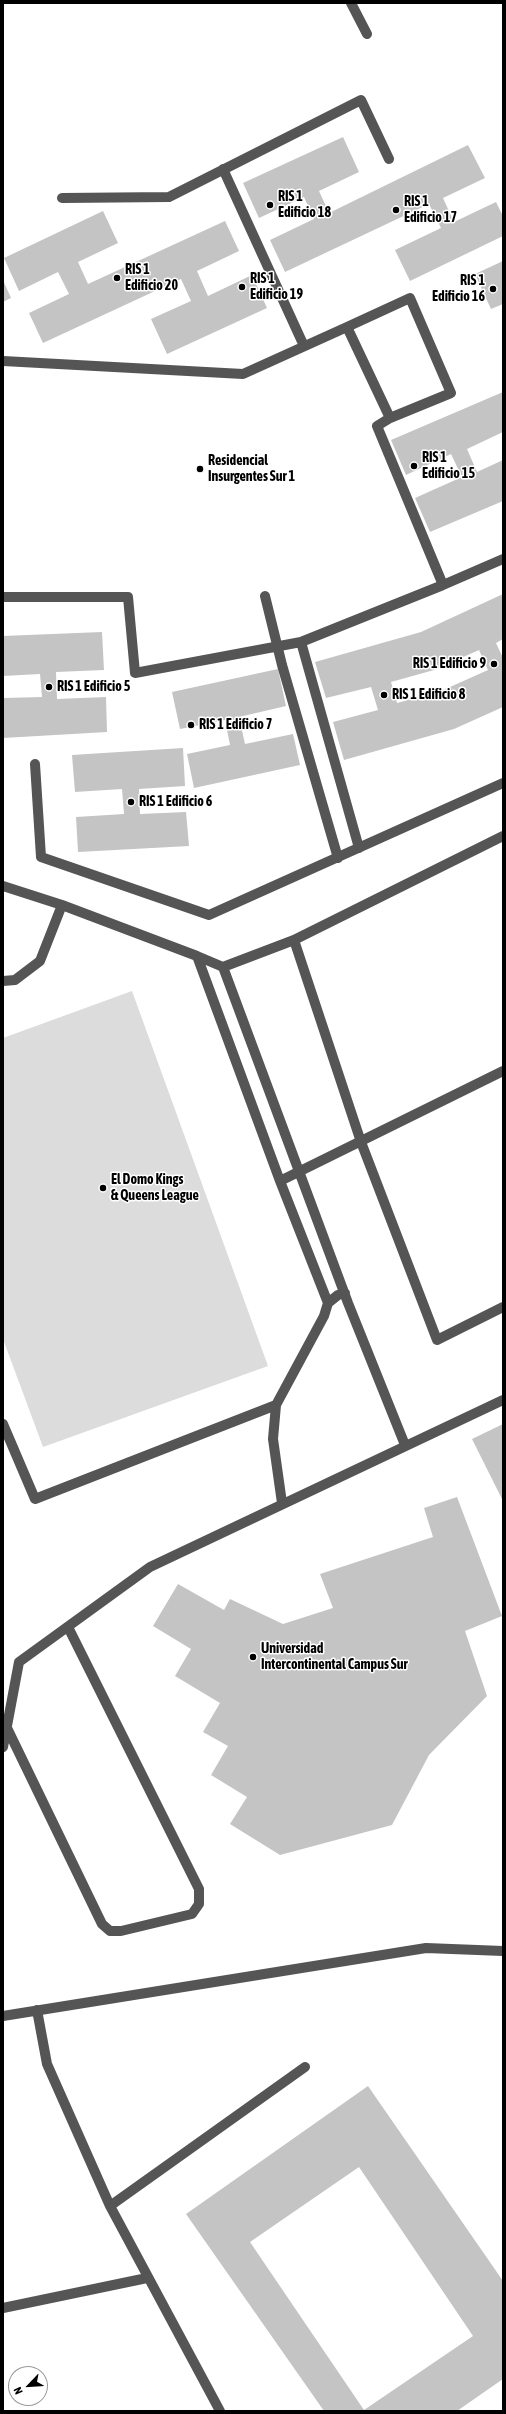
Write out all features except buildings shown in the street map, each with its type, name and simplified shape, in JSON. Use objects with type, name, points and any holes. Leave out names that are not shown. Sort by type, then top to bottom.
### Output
[{"type":"street","points":[[351,3],[367,34]]},
{"type":"street","points":[[62,198],[169,197],[361,100],[389,159]]},
{"type":"street","points":[[223,169],[304,346]]},
{"type":"street","points":[[3,361],[243,374],[410,298],[451,392],[390,418],[377,426],[443,585]]},
{"type":"street","points":[[347,326],[390,418]]},
{"type":"street","points":[[3,597],[128,596],[135,673],[301,642],[443,585],[503,558]]},
{"type":"street","points":[[265,596],[277,646],[338,858]]},
{"type":"street","points":[[301,642],[359,848]]},
{"type":"street","points":[[35,764],[41,857],[209,915],[503,783]]},
{"type":"street","points":[[3,886],[62,904],[223,967],[294,940],[503,836]]},
{"type":"street","points":[[3,981],[15,980],[40,961],[62,904]]},
{"type":"street","points":[[294,940],[361,1142],[437,1340],[502,1308]]},
{"type":"street","points":[[198,956],[280,1181],[328,1303]]},
{"type":"street","points":[[223,967],[345,1294],[405,1445]]},
{"type":"street","points":[[280,1181],[300,1173],[426,1107],[503,1071]]},
{"type":"street","points":[[282,1503],[273,1439],[276,1405],[324,1316],[328,1303],[338,1295],[345,1294]]},
{"type":"street","points":[[3,1747],[19,1662],[150,1567],[282,1503],[503,1400]]},
{"type":"street","points":[[3,1424],[35,1499],[276,1405]]},
{"type":"street","points":[[7,1728],[102,1924],[110,1931],[121,1931],[192,1914],[199,1904],[199,1889],[68,1627]]},
{"type":"street","points":[[3,2016],[426,1948],[503,1951]]},
{"type":"street","points":[[37,2010],[47,2064],[110,2206],[220,2411]]},
{"type":"street","points":[[110,2206],[305,2067]]},
{"type":"street","points":[[3,2308],[148,2278]]},
{"type":"shaded area","name":"El Domo Kings & Queens League","points":[[132,991],[268,1366],[43,1447],[3,1339],[3,1038]]},
{"type":"place","name":"RIS 1 Edificio 18","points":[[270,205]]},
{"type":"place","name":"RIS 1 Edificio 17","points":[[396,210]]},
{"type":"place","name":"RIS 1 Edificio 20","points":[[117,278]]},
{"type":"place","name":"RIS 1 Edificio 19","points":[[242,287]]},
{"type":"place","name":"RIS 1 Edificio 16","points":[[493,289]]},
{"type":"place","name":"RIS 1 Edificio 15","points":[[414,466]]},
{"type":"place","name":"Residencial Insurgentes Sur 1","points":[[200,469]]},
{"type":"place","name":"RIS 1 Edificio 9","points":[[494,664]]},
{"type":"place","name":"RIS 1 Edificio 5","points":[[49,687]]},
{"type":"place","name":"RIS 1 Edificio 8","points":[[384,695]]},
{"type":"place","name":"RIS 1 Edificio 7","points":[[191,725]]},
{"type":"place","name":"RIS 1 Edificio 6","points":[[131,802]]},
{"type":"place","name":"El Domo Kings & Queens League","points":[[103,1188]]},
{"type":"place","name":"Universidad Intercontinental Campus Sur","points":[[253,1657]]}]
